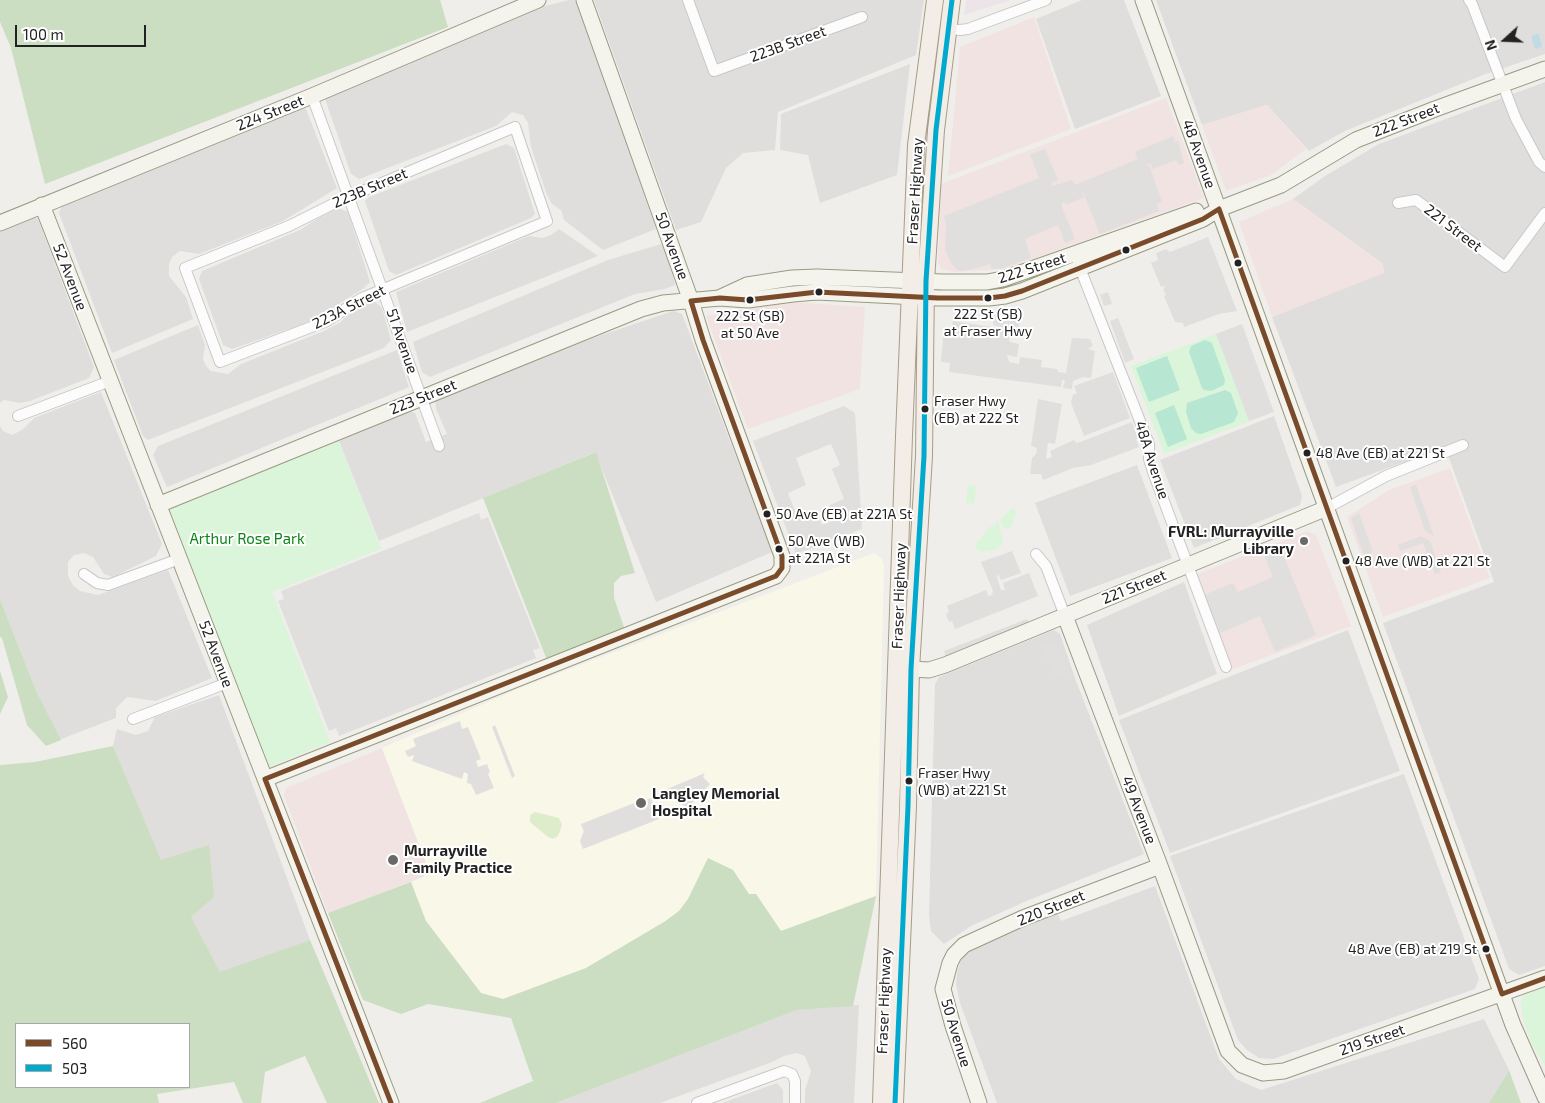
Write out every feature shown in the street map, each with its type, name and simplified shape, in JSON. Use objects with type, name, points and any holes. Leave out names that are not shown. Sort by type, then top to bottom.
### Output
[{"type":"main road","name":"Fraser Highway","points":[[895,1103],[908,806],[911,669],[924,456],[916,144],[935,0]]},
{"type":"main road","name":"Fraser Highway","points":[[881,1103],[885,955],[893,800],[903,456],[936,130],[952,0]]},
{"type":"street","name":"224 Street","points":[[0,223],[312,96],[538,0]]},
{"type":"street","name":"50 Avenue","points":[[265,779],[776,576],[782,568],[782,556],[703,340],[691,301],[584,0]]},
{"type":"street","name":"223B Street","points":[[688,0],[714,71],[862,17]]},
{"type":"street","points":[[947,29],[968,29],[1046,0]]},
{"type":"street","name":"48 Avenue","points":[[1143,0],[1513,1025],[1545,1097]]},
{"type":"street","points":[[1475,1],[1516,119],[1539,162],[1545,167]]},
{"type":"street","name":"222 Street","points":[[691,301],[720,298],[747,285],[792,278],[817,277],[988,298],[1006,296],[1022,291],[1077,261],[1198,210],[1219,208],[1281,186],[1356,140],[1410,118],[1545,70]]},
{"type":"street","name":"51 Avenue","points":[[312,96],[384,289],[439,446]]},
{"type":"street","name":"223B Street","points":[[204,319],[186,268],[289,226],[349,196],[515,127],[547,221]]},
{"type":"street","name":"221 Street","points":[[1398,203],[1416,200],[1505,267],[1545,213]]},
{"type":"street","name":"52 Avenue","points":[[42,206],[390,1103]]},
{"type":"street","name":"223A Street","points":[[204,319],[220,362],[327,321],[362,298],[547,221]]},
{"type":"street","name":"48A Avenue","points":[[1077,261],[1149,444],[1150,459],[1154,472],[1226,667]]},
{"type":"street","name":"223 Street","points":[[158,505],[641,309],[691,301]]},
{"type":"street","points":[[18,416],[110,381]]},
{"type":"street","name":"221 Street","points":[[911,669],[932,670],[1327,508],[1386,476],[1463,445]]},
{"type":"street","name":"49 Avenue","points":[[1036,554],[1046,566],[1228,1051],[1242,1064]]},
{"type":"street","points":[[84,574],[97,583],[108,585],[179,559]]},
{"type":"street","points":[[133,719],[227,683]]},
{"type":"street","name":"220 Street","points":[[950,963],[954,955],[964,945],[1023,918],[1160,866]]},
{"type":"street","name":"50 Avenue","points":[[950,963],[943,989],[953,1026],[979,1103]]},
{"type":"street","name":"219 Street","points":[[1242,1064],[1263,1073],[1284,1071],[1545,978]]},
{"type":"street","points":[[698,1103],[784,1071],[792,1074],[795,1081],[795,1103]]},
{"type":"shaded area","points":[[574,0],[579,5],[656,229],[603,250],[564,220],[561,210],[552,204],[547,195],[531,147],[528,123],[523,115],[512,112],[496,126],[359,179],[351,174],[325,99],[534,9]]},
{"type":"shaded area","points":[[594,0],[924,0],[916,55],[778,112],[775,150],[743,153],[726,168],[701,222],[676,230]]},
{"type":"shaded area","points":[[966,0],[1011,0],[964,15]]},
{"type":"shaded area","points":[[1082,0],[1124,0],[1161,96],[1075,129],[1036,19]]},
{"type":"shaded area","points":[[1156,0],[1545,0],[1545,54],[1483,75],[1345,131],[1309,151],[1267,105],[1202,125]]},
{"type":"shaded area","points":[[1034,17],[1071,129],[948,176],[960,47]]},
{"type":"shaded area","points":[[910,64],[897,175],[820,203],[808,155],[780,150],[781,114]]},
{"type":"shaded area","points":[[1545,82],[1545,966],[1519,975],[1509,969],[1383,623],[1494,582],[1445,447],[1336,487],[1272,317],[1384,272],[1382,263],[1293,199],[1325,176],[1379,144]]},
{"type":"shaded area","points":[[1166,98],[1204,198],[1004,269],[954,272],[942,269],[938,263],[941,184]]},
{"type":"shaded area","points":[[1267,105],[1306,149],[1271,175],[1226,191],[1202,125]]},
{"type":"shaded area","points":[[295,106],[306,109],[337,188],[283,221],[199,254],[180,251],[172,257],[169,264],[169,276],[186,297],[193,319],[112,353],[59,213],[63,204]]},
{"type":"shaded area","points":[[1173,136],[1175,142],[1178,141],[1184,163],[1179,165],[1176,160],[1153,169],[1150,163],[1146,165],[1149,165],[1162,202],[1157,204],[1159,211],[1100,234],[1083,192],[1086,190],[1082,192],[1084,197],[1066,205],[1064,201],[1061,205],[1075,239],[1065,243],[1058,225],[1025,239],[1031,258],[1003,268],[992,269],[990,264],[961,271],[957,270],[951,263],[945,249],[946,223],[944,216],[1039,178],[1030,154],[1045,149],[1058,180],[1051,183],[1052,186],[1072,180],[1075,185],[1138,159],[1135,152]]},
{"type":"shaded area","points":[[506,144],[514,148],[535,214],[531,218],[396,275],[389,271],[365,201],[369,197]]},
{"type":"shaded area","points":[[1293,199],[1383,264],[1384,273],[1272,317],[1239,222]]},
{"type":"shaded area","points":[[338,208],[348,212],[370,282],[364,288],[320,316],[303,324],[232,349],[223,345],[199,279],[202,271],[300,230]]},
{"type":"shaded area","points":[[28,213],[38,219],[94,367],[89,378],[30,401],[20,403],[4,400],[0,403],[0,225]]},
{"type":"shaded area","points":[[559,229],[598,256],[407,332],[396,292],[529,236],[542,238],[551,235]]},
{"type":"shaded area","points":[[1208,237],[1237,311],[1219,314],[1184,327],[1183,323],[1175,322],[1164,296],[1166,295],[1163,289],[1165,288],[1164,286],[1161,287],[1151,263],[1158,260],[1156,253],[1166,249],[1170,252]]},
{"type":"shaded area","points":[[661,244],[667,254],[675,285],[665,289],[635,294],[430,377],[422,372],[413,342],[608,260]]},
{"type":"shaded area","points":[[1108,292],[1112,304],[1104,306],[1100,295]]},
{"type":"shaded area","points":[[374,301],[382,308],[391,340],[384,348],[148,440],[143,436],[114,360],[198,325],[205,345],[203,359],[206,366],[211,371],[228,374],[241,364],[324,331],[341,322],[353,309]]},
{"type":"shaded area","points":[[791,302],[865,307],[860,389],[748,429],[706,316]]},
{"type":"shaded area","points":[[673,311],[682,314],[772,552],[656,602],[595,452],[379,541],[339,441],[409,411],[415,413],[426,442],[447,434],[436,409],[435,400],[593,338]]},
{"type":"shaded area","points":[[1002,311],[1021,313],[1017,338],[1010,337],[1009,340],[1019,344],[1017,357],[1007,355],[1009,362],[1019,364],[1020,357],[1042,360],[1041,367],[1057,369],[1058,372],[1066,373],[1072,338],[1090,339],[1093,346],[1088,349],[1095,351],[1091,378],[1083,377],[1073,381],[1072,389],[1063,388],[1065,380],[1062,380],[1061,387],[949,372],[950,363],[941,362],[944,327],[952,327],[953,321],[999,328],[999,336],[1001,327],[993,325],[994,315],[1003,316]]},
{"type":"shaded area","points":[[1118,318],[1134,359],[1125,363],[1110,321]]},
{"type":"shaded area","points":[[1242,324],[1274,412],[1249,421],[1216,334]]},
{"type":"shaded area","points":[[397,350],[409,387],[167,487],[153,455],[158,446]]},
{"type":"shaded area","points":[[1113,372],[1130,418],[1084,436],[1071,403],[1073,394],[1077,394],[1074,386]]},
{"type":"shaded area","points":[[101,392],[162,544],[156,556],[113,577],[104,574],[93,557],[84,553],[74,555],[68,562],[68,576],[73,585],[80,591],[98,595],[168,570],[212,678],[156,701],[127,697],[116,708],[116,718],[56,741],[0,599],[0,426],[3,431],[12,435],[22,430],[34,418]]},
{"type":"shaded area","points":[[1038,399],[1062,404],[1055,444],[1048,443],[1047,459],[1052,457],[1050,451],[1074,440],[1076,443],[1080,442],[1132,422],[1139,447],[1091,465],[1073,468],[1043,480],[1041,474],[1030,474],[1032,458],[1036,454],[1037,448],[1031,446]]},
{"type":"shaded area","points":[[844,406],[855,413],[862,529],[796,554],[753,441]],"holes":[[[831,444],[840,465],[832,469],[844,499],[830,505],[835,520],[822,525],[816,511],[798,518],[788,493],[806,485],[796,458]]]},
{"type":"shaded area","points":[[1274,416],[1302,496],[1300,505],[1194,548],[1160,460]]},
{"type":"shaded area","points":[[1137,465],[1172,558],[1070,596],[1035,503]]},
{"type":"shaded area","points":[[1450,468],[1490,578],[1383,617],[1347,517],[1389,490]]},
{"type":"shaded area","points":[[1416,485],[1434,536],[1425,531],[1410,487]]},
{"type":"shaded area","points":[[479,513],[481,520],[488,517],[540,648],[533,650],[536,658],[339,736],[336,728],[329,731],[278,601],[284,599],[281,591]]},
{"type":"shaded area","points":[[1359,513],[1373,552],[1364,556],[1351,518]]},
{"type":"shaded area","points":[[1307,531],[1316,535],[1351,626],[1230,670],[1195,575]]},
{"type":"shaded area","points":[[1421,536],[1430,541],[1441,572],[1435,574],[1423,543],[1400,551],[1398,545]]},
{"type":"shaded area","points":[[1279,545],[1316,635],[1275,652],[1260,616],[1220,633],[1204,595],[1233,583],[1238,592],[1273,577],[1263,552]]},
{"type":"shaded area","points":[[1012,551],[1021,573],[1001,580],[998,574],[997,577],[1001,590],[1005,590],[1003,583],[1029,573],[1038,596],[955,629],[952,621],[949,622],[946,614],[949,612],[947,606],[986,590],[988,596],[992,595],[993,591],[981,562]]},
{"type":"shaded area","name":"Langley Memorial Hospital","points":[[874,553],[882,559],[884,566],[876,896],[781,931],[756,894],[749,894],[733,870],[708,859],[688,899],[679,911],[664,922],[586,968],[503,999],[481,993],[426,921],[411,882],[423,877],[428,868],[382,748],[520,688]]},
{"type":"shaded area","points":[[1184,582],[1217,674],[1119,716],[1087,625]]},
{"type":"shaded area","points":[[1027,619],[1030,625],[946,658],[944,651]]},
{"type":"shaded area","points":[[1054,630],[1060,634],[1076,681],[1144,854],[1024,902],[971,926],[944,944],[931,931],[929,915],[935,684],[939,677]]},
{"type":"shaded area","points":[[1348,630],[1400,771],[1170,853],[1119,720]]},
{"type":"shaded area","points":[[1050,643],[1051,646],[1058,643],[1069,672],[1054,678],[1041,646]]},
{"type":"shaded area","points":[[219,695],[310,940],[220,973],[158,855],[113,746],[117,729],[136,735],[148,731],[155,717]]},
{"type":"shaded area","points":[[460,721],[462,729],[468,727],[481,759],[476,761],[478,767],[487,764],[490,772],[488,774],[494,788],[476,795],[471,784],[467,783],[468,774],[464,772],[462,779],[412,761],[414,755],[408,757],[405,751],[416,746],[413,739]]},
{"type":"shaded area","points":[[495,725],[515,776],[512,778],[492,727]]},
{"type":"shaded area","points":[[382,748],[428,868],[423,877],[328,913],[284,795],[286,788]]},
{"type":"shaded area","points":[[705,773],[703,777],[710,784],[688,808],[673,799],[665,790]]},
{"type":"shaded area","points":[[1404,774],[1479,979],[1475,989],[1273,1059],[1259,1058],[1247,1050],[1238,1040],[1170,856]]},
{"type":"shaded area","points":[[651,798],[659,819],[583,849],[580,841],[584,832],[581,824],[642,800],[644,806],[647,807],[646,800]]},
{"type":"shaded area","points":[[1155,886],[1219,1059],[1236,1079],[1261,1090],[1484,1019],[1509,1070],[1489,1103],[997,1103],[960,1003],[956,984],[961,960],[981,940],[1058,914],[1061,921]]},
{"type":"shaded area","points":[[859,1005],[854,1103],[805,1103],[805,1090],[811,1071],[805,1056],[796,1053],[660,1103],[556,1103],[797,1010]]},
{"type":"shaded area","points":[[777,1083],[783,1090],[783,1103],[722,1103]]},
{"type":"green space","points":[[0,0],[440,0],[448,27],[45,184],[11,48],[0,22]]},
{"type":"green space","points":[[1242,324],[1274,412],[1164,454],[1131,366]]},
{"type":"green space","points":[[1205,340],[1212,343],[1225,380],[1224,385],[1211,391],[1202,388],[1189,352],[1191,346]]},
{"type":"green space","points":[[1167,356],[1180,390],[1149,402],[1136,368]]},
{"type":"green space","points":[[1225,390],[1231,393],[1238,413],[1234,422],[1201,434],[1196,433],[1191,428],[1186,412],[1187,403]]},
{"type":"green space","points":[[1174,405],[1187,439],[1168,447],[1155,413]]},
{"type":"green space","name":"Arthur Rose Park","points":[[339,441],[381,549],[272,592],[330,742],[269,767],[167,508]]},
{"type":"green space","points":[[596,452],[635,573],[621,576],[614,583],[614,598],[625,630],[547,660],[483,498]]},
{"type":"green space","points":[[968,485],[976,486],[974,504],[966,503]]},
{"type":"green space","points":[[1015,508],[1016,514],[1011,527],[1002,526],[1000,519]]},
{"type":"green space","points":[[998,519],[1002,545],[995,550],[983,552],[978,550],[975,545],[989,527],[994,526]]},
{"type":"green space","points":[[0,599],[37,693],[61,740],[46,746],[27,725],[2,638],[0,637]]},
{"type":"green space","points":[[0,671],[8,697],[0,714]]},
{"type":"green space","points":[[113,746],[161,860],[209,845],[214,897],[191,917],[220,972],[310,940],[379,1103],[327,1103],[305,1056],[265,1072],[261,1103],[243,1103],[234,1082],[157,1094],[159,1103],[0,1103],[0,765],[35,762]]},
{"type":"green space","points":[[535,812],[559,818],[562,825],[558,836],[553,839],[548,837],[530,822],[530,815]]},
{"type":"green space","points":[[708,858],[733,870],[749,894],[756,894],[781,931],[876,896],[853,1006],[797,1010],[556,1103],[480,1103],[533,1081],[511,1018],[428,1004],[401,1014],[363,1000],[328,913],[411,882],[426,921],[481,993],[503,999],[586,968],[664,922],[679,911],[688,899]]},
{"type":"green space","points":[[1545,987],[1545,1066],[1531,1042],[1522,1015],[1521,1002],[1524,995]]},
{"type":"green space","points":[[1509,1070],[1521,1103],[1489,1103]]},
{"type":"water","points":[[1539,34],[1542,47],[1535,49],[1531,36]]},
{"type":"transit line","name":"503","points":[[895,1103],[908,806],[911,669],[924,456],[926,281],[936,130],[952,0]]},
{"type":"transit line","name":"560","points":[[1219,209],[1502,994]]},
{"type":"transit line","name":"560","points":[[691,301],[720,298],[748,300],[817,292],[938,298],[989,298],[1005,296],[1022,291],[1203,219],[1219,209]]},
{"type":"transit line","name":"560","points":[[691,301],[703,340],[782,556],[782,568],[776,576]]},
{"type":"transit line","name":"560","points":[[265,779],[776,576]]},
{"type":"transit line","name":"560","points":[[265,779],[391,1103]]},
{"type":"transit line","name":"560","points":[[1502,994],[1545,978]]},
{"type":"place","name":"222 St (SB) at Fraser Hwy","points":[[988,298]]},
{"type":"place","name":"222 St (SB) at 50 Ave","points":[[750,300]]},
{"type":"place","name":"Fraser Hwy (EB) at 222 St","points":[[925,409]]},
{"type":"place","name":"48 Ave (EB) at 221 St","points":[[1307,453]]},
{"type":"place","name":"50 Ave (EB) at 221A St","points":[[767,514]]},
{"type":"place","name":"FVRL: Murrayville Library","points":[[1304,541]]},
{"type":"place","name":"50 Ave (WB) at 221A St","points":[[779,549]]},
{"type":"place","name":"48 Ave (WB) at 221 St","points":[[1346,561]]},
{"type":"place","name":"Fraser Hwy (WB) at 221 St","points":[[909,781]]},
{"type":"place","name":"Langley Memorial Hospital","points":[[641,803]]},
{"type":"place","name":"Murrayville Family Practice","points":[[393,860]]},
{"type":"place","name":"48 Ave (EB) at 219 St","points":[[1486,949]]}]
